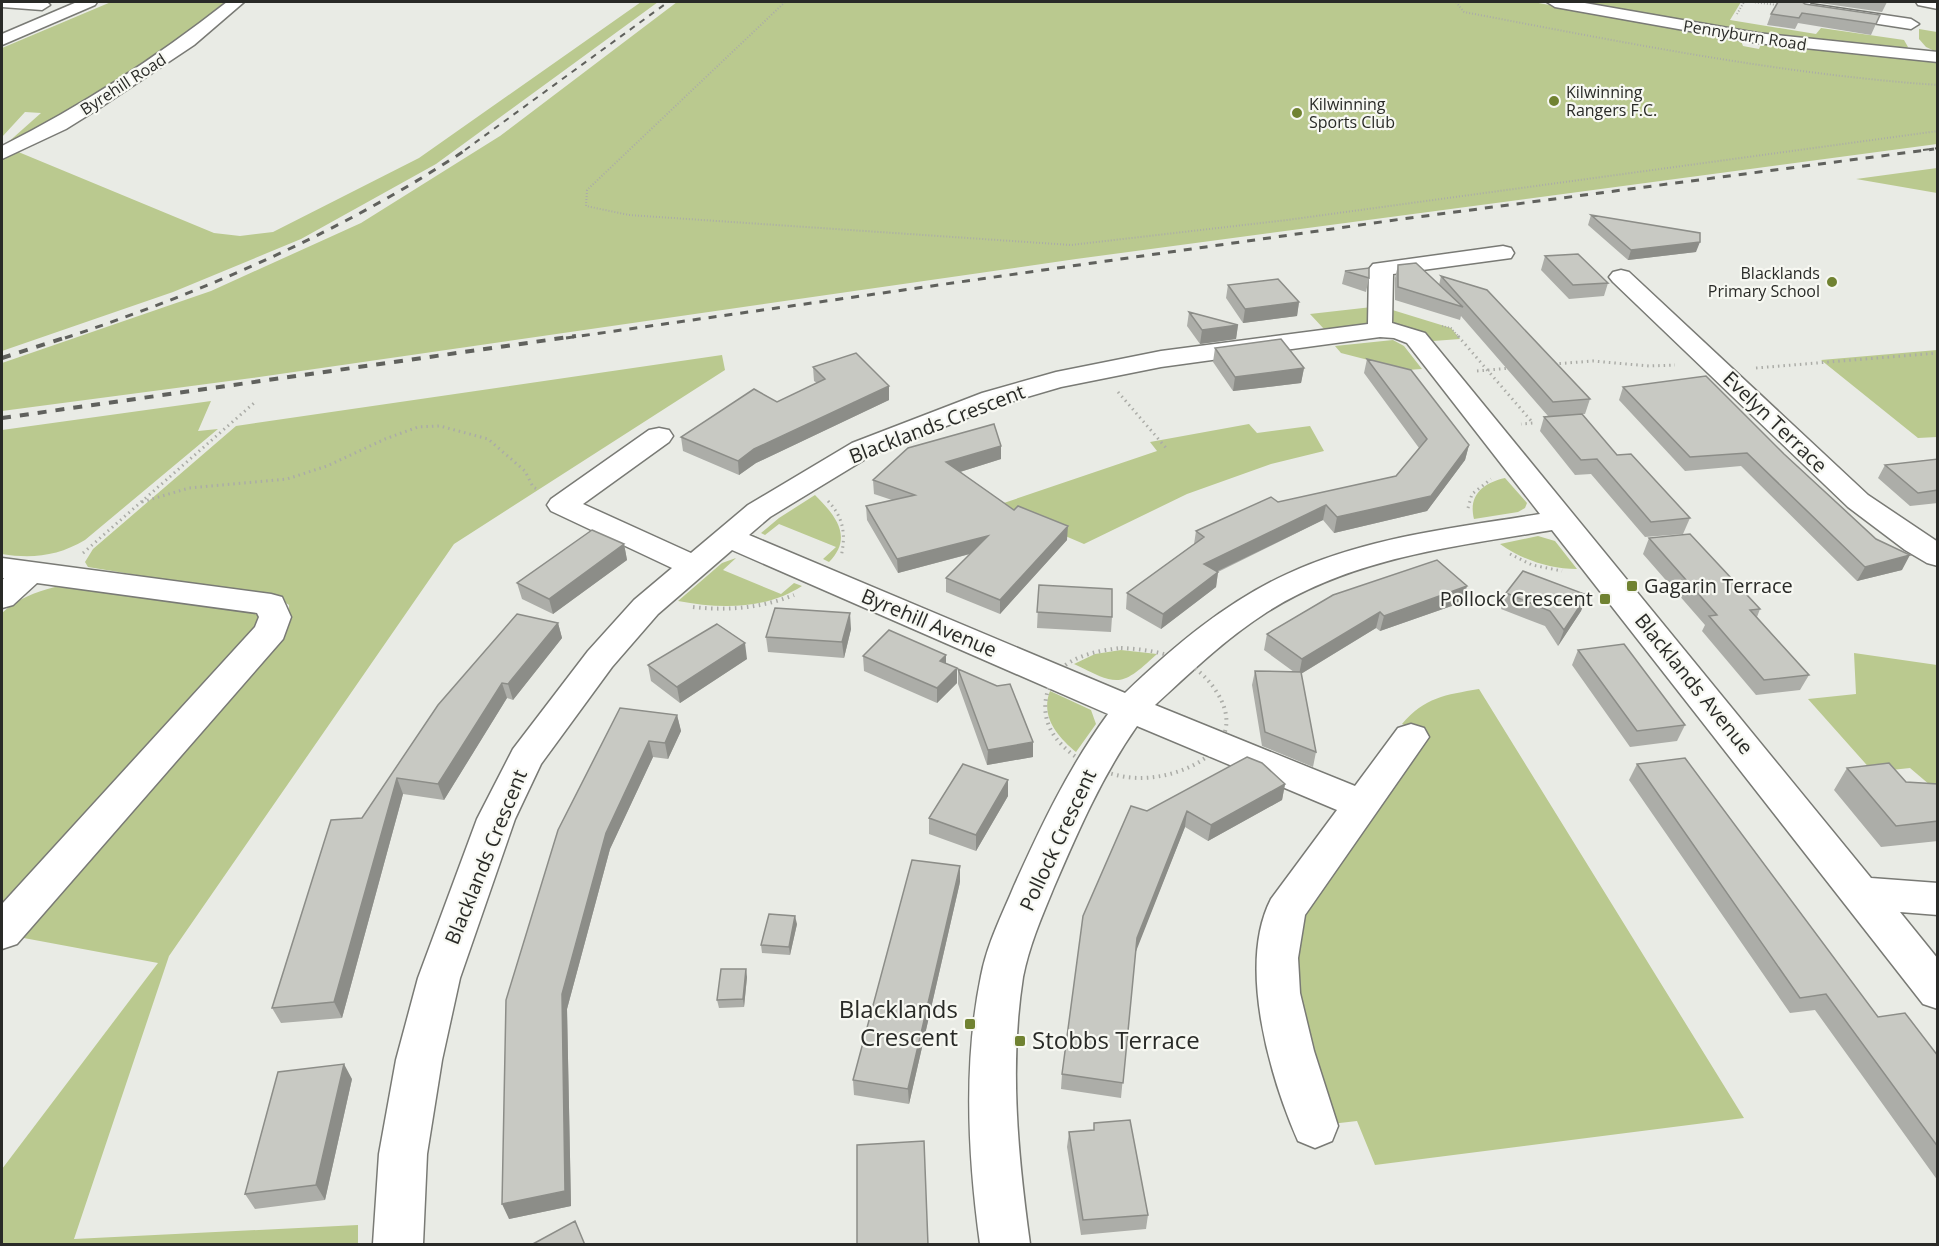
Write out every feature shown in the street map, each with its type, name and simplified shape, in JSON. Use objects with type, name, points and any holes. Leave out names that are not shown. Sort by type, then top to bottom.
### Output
[{"type":"main road","points":[[2,2],[46,3]]},
{"type":"main road","points":[[2,40],[89,2]]},
{"type":"main road","name":"Byrehill Road","points":[[2,153],[60,125],[91,105],[188,41],[236,2]]},
{"type":"main road","name":"Pennyburn Road","points":[[1555,2],[1751,54],[1931,57]]},
{"type":"main road","points":[[1803,2],[1801,7],[1911,24]]},
{"type":"main road","points":[[1931,57],[1909,38],[1908,32],[1922,2],[1938,4]]},
{"type":"main road","points":[[12,18],[46,3]]},
{"type":"main road","points":[[1388,331],[1381,269],[1503,253]]},
{"type":"main road","name":"Evelyn Terrace","points":[[1621,277],[1858,501],[1916,543],[1938,555]]},
{"type":"main road","name":"Blacklands Crescent","points":[[398,1245],[403,1154],[419,1060],[439,978],[496,819],[526,758],[566,702],[646,607],[759,511],[862,450],[991,399],[1100,371],[1233,349],[1388,331]]},
{"type":"main road","name":"Blacklands Avenue","points":[[1388,331],[1408,334],[1421,343],[1938,991]]},
{"type":"main road","points":[[659,436],[562,506],[694,566]]},
{"type":"main road","name":"Pollock Crescent","points":[[1005,1245],[992,1107],[994,1034],[1002,974],[1023,914],[1076,793],[1130,709],[1182,660],[1217,632],[1254,606],[1317,573],[1372,552],[1561,519]]},
{"type":"main road","name":"Byrehill Avenue","points":[[728,537],[1130,709],[1362,805]]},
{"type":"main road","points":[[2,597],[30,572],[271,604],[275,617],[271,631],[2,932]]},
{"type":"main road","points":[[1316,1126],[1296,1070],[1276,974],[1279,939],[1285,911],[1411,737]]},
{"type":"main road","points":[[1860,893],[1938,899]]},
{"type":"path","points":[[785,2],[587,190],[586,206],[629,215],[1071,245],[1299,218],[1938,131]]},
{"type":"path","points":[[1456,2],[1464,12],[1751,54],[1853,79],[1938,85]]},
{"type":"path","points":[[1735,16],[1744,2]]},
{"type":"path","points":[[1546,365],[1593,361],[1649,366],[1717,367],[1938,353]]},
{"type":"path","points":[[1445,374],[1522,367]]},
{"type":"path","points":[[1100,371],[1167,449]]},
{"type":"path","points":[[30,572],[142,502],[254,403]]},
{"type":"path","points":[[142,502],[189,488],[287,479],[327,466],[384,439],[418,427],[440,426],[488,439],[525,471],[533,487],[562,506]]},
{"type":"path","points":[[1523,472],[1492,478],[1470,496],[1469,513],[1479,532],[1495,546],[1532,565],[1580,572],[1602,569]]},
{"type":"green space","points":[[111,2],[228,2],[165,51],[77,109],[5,145],[41,113],[25,112],[2,137],[2,48]]},
{"type":"green space","points":[[641,2],[658,2],[436,164],[301,239],[173,292],[2,351],[2,158],[16,151],[214,233],[240,236],[273,232],[419,158]]},
{"type":"green space","name":"Kilwinning Sports Club","points":[[677,2],[1533,2],[1738,39],[1743,46],[1759,49],[1761,44],[1767,43],[1937,61],[1937,144],[1076,259],[252,378],[2,411],[2,363],[211,291],[361,223],[500,136]]},
{"type":"green space","points":[[1573,2],[1741,2],[1730,20],[1816,34],[1821,28],[1904,40],[1908,47],[1905,50],[1780,38],[1697,26]]},
{"type":"green space","points":[[1919,29],[1937,32],[1937,52],[1926,47],[1919,39]]},
{"type":"green space","points":[[1937,168],[1937,193],[1856,179]]},
{"type":"green space","points":[[1372,307],[1372,324],[1324,329],[1310,314]]},
{"type":"green space","points":[[1386,308],[1451,328],[1460,339],[1433,341],[1412,329],[1388,326]]},
{"type":"green space","points":[[1393,340],[1404,346],[1422,369],[1407,370],[1341,353],[1335,346]]},
{"type":"green space","points":[[1937,350],[1937,437],[1918,438],[1821,360]]},
{"type":"green space","points":[[722,355],[725,370],[454,544],[169,956],[74,1239],[358,1225],[358,1244],[2,1244],[2,1169],[158,963],[13,936],[288,620],[289,605],[278,598],[88,567],[85,562],[93,549],[236,426]]},
{"type":"green space","points":[[211,401],[198,431],[218,429],[85,540],[65,550],[45,555],[2,554],[2,430]]},
{"type":"green space","points":[[1249,424],[1257,433],[1310,426],[1324,451],[1271,464],[1187,494],[1084,544],[995,506],[1157,451],[1150,442]]},
{"type":"green space","points":[[1505,478],[1527,503],[1525,508],[1518,512],[1474,519],[1473,503],[1479,491],[1490,483]]},
{"type":"green space","points":[[815,495],[835,518],[841,535],[836,553],[829,562],[823,559],[836,547],[779,524],[765,535],[761,533],[779,518]]},
{"type":"green space","points":[[1538,536],[1555,541],[1577,569],[1537,562],[1518,555],[1500,544]]},
{"type":"green space","points":[[736,558],[723,570],[781,594],[794,583],[802,586],[773,600],[742,606],[678,601],[722,563]]},
{"type":"green space","points":[[55,587],[81,588],[255,610],[259,620],[255,632],[2,909],[2,613],[27,597]]},
{"type":"green space","points":[[1121,650],[1157,654],[1135,673],[1118,680],[1101,676],[1074,664],[1095,654]]},
{"type":"green space","points":[[1854,653],[1937,665],[1937,791],[1910,768],[1873,772],[1808,699],[1856,694]]},
{"type":"green space","points":[[1479,689],[1744,1118],[1375,1165],[1357,1121],[1331,1124],[1298,988],[1296,914],[1423,734],[1402,724],[1419,708],[1436,699]]},
{"type":"green space","points":[[1050,691],[1091,710],[1096,724],[1076,752],[1052,726],[1047,709]]},
{"type":"building","points":[[1778,2],[1802,2],[1880,15],[1876,24],[1802,13],[1799,18],[1771,14]]},
{"type":"building","points":[[1591,215],[1700,233],[1700,242],[1631,250]]},
{"type":"building","points":[[1578,254],[1608,283],[1573,285],[1545,256]]},
{"type":"building","points":[[1416,263],[1463,307],[1398,287],[1398,265]]},
{"type":"building","points":[[1369,268],[1369,278],[1345,271]]},
{"type":"building","points":[[1441,276],[1487,290],[1590,399],[1553,402]]},
{"type":"building","points":[[1278,279],[1299,302],[1245,309],[1228,285]]},
{"type":"building","points":[[1189,312],[1238,325],[1202,330]]},
{"type":"building","points":[[1281,339],[1304,368],[1235,377],[1215,348]]},
{"type":"building","points":[[856,353],[889,386],[754,449],[738,461],[681,437],[754,389],[777,402],[825,379],[813,367]]},
{"type":"building","points":[[1367,359],[1411,370],[1469,445],[1431,496],[1337,517],[1326,505],[1204,564],[1218,572],[1163,614],[1127,593],[1204,537],[1196,531],[1271,497],[1278,502],[1396,476],[1427,439]]},
{"type":"building","points":[[1706,376],[1784,454],[1876,539],[1910,555],[1865,567],[1747,453],[1690,457],[1623,387]]},
{"type":"building","points":[[1582,414],[1617,455],[1631,454],[1690,518],[1651,522],[1597,459],[1581,460],[1544,417]]},
{"type":"building","points":[[994,424],[1001,446],[946,462],[1014,510],[1018,506],[1068,526],[1000,600],[946,578],[988,536],[897,559],[866,506],[915,495],[873,480],[908,448]]},
{"type":"building","points":[[1938,459],[1938,490],[1918,493],[1885,465]]},
{"type":"building","points":[[592,530],[624,544],[549,599],[517,583]]},
{"type":"building","points":[[1690,534],[1760,609],[1750,610],[1809,675],[1764,680],[1709,616],[1717,615],[1649,538]]},
{"type":"building","points":[[1437,560],[1467,586],[1384,616],[1380,612],[1302,659],[1267,634],[1333,595]]},
{"type":"building","points":[[1523,571],[1587,595],[1564,630],[1550,611],[1506,593]]},
{"type":"building","points":[[1039,585],[1112,589],[1112,617],[1037,612]]},
{"type":"building","points":[[775,608],[850,613],[842,642],[766,637]]},
{"type":"building","points":[[517,614],[558,623],[508,684],[502,683],[438,784],[397,778],[334,1002],[272,1008],[331,820],[362,818],[438,705]]},
{"type":"building","points":[[717,624],[745,643],[677,687],[648,665]]},
{"type":"building","points":[[889,630],[946,655],[940,661],[957,668],[937,688],[863,656]]},
{"type":"building","points":[[1624,644],[1685,725],[1637,731],[1578,650]]},
{"type":"building","points":[[958,669],[997,686],[1010,684],[1033,742],[988,750]]},
{"type":"building","points":[[1255,671],[1301,672],[1316,752],[1265,732]]},
{"type":"building","points":[[620,708],[677,715],[665,743],[649,741],[606,833],[562,994],[565,1191],[502,1204],[506,1000],[558,830]]},
{"type":"building","points":[[1247,757],[1262,763],[1285,784],[1211,825],[1187,811],[1137,938],[1123,1083],[1062,1074],[1083,916],[1131,806],[1147,811]]},
{"type":"building","points":[[1685,758],[1878,1017],[1905,1013],[1938,1056],[1938,1147],[1826,994],[1800,998],[1637,764]]},
{"type":"building","points":[[1889,763],[1906,782],[1938,784],[1938,821],[1896,826],[1847,768]]},
{"type":"building","points":[[963,764],[1008,780],[976,835],[929,818]]},
{"type":"building","points":[[912,860],[960,866],[908,1089],[853,1080]]},
{"type":"building","points":[[769,914],[795,916],[789,947],[761,945]]},
{"type":"building","points":[[721,969],[746,969],[743,999],[717,1000]]},
{"type":"building","points":[[344,1064],[316,1185],[245,1194],[278,1072]]},
{"type":"building","points":[[1130,1120],[1148,1215],[1083,1220],[1069,1132],[1094,1130],[1094,1123]]},
{"type":"building","points":[[924,1141],[928,1245],[857,1245],[857,1145]]},
{"type":"building","points":[[575,1221],[585,1245],[531,1245]]},
{"type":"railway","points":[[465,150],[668,2]]},
{"type":"railway","points":[[1923,150],[1938,148]]},
{"type":"railway","points":[[65,338],[170,300],[273,257],[372,207],[467,149]]},
{"type":"railway","points":[[566,338],[1402,219],[1934,149]]},
{"type":"railway","points":[[2,358],[70,336]]},
{"type":"railway","points":[[2,418],[576,336]]},
{"type":"place","name":"Kilwinning Rangers F.C.","points":[[1554,101]]},
{"type":"place","name":"Kilwinning Sports Club","points":[[1297,113]]},
{"type":"place","name":"Blacklands Primary School","points":[[1832,282]]},
{"type":"place","name":"Gagarin Terrace","points":[[1632,586]]},
{"type":"place","name":"Pollock Crescent","points":[[1605,599]]},
{"type":"place","name":"Blacklands Crescent","points":[[970,1024]]},
{"type":"place","name":"Stobbs Terrace","points":[[1020,1041]]}]
